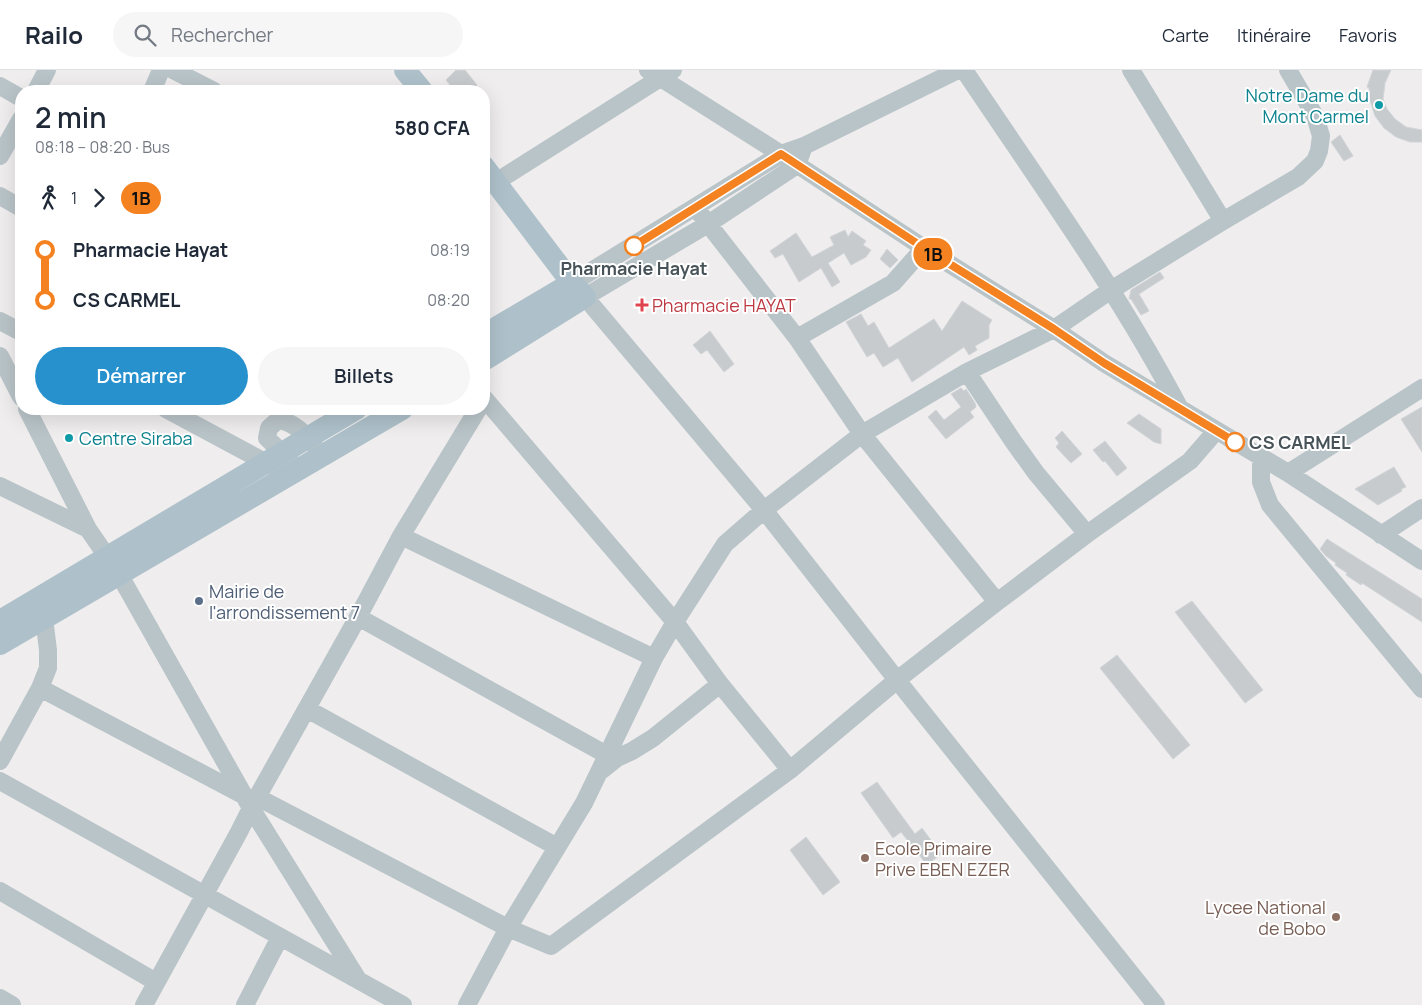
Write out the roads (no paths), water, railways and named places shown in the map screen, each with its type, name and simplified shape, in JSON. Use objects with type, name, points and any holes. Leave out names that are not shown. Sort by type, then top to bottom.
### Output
[{"type":"main road","points":[[405,70],[417,85]]},
{"type":"main road","points":[[490,174],[578,290]]},
{"type":"main road","points":[[490,332],[578,290]]},
{"type":"main road","points":[[490,356],[578,290]]},
{"type":"main road","points":[[0,644],[44,618],[113,566],[274,458],[346,415]]},
{"type":"main road","points":[[4,614],[113,566],[293,473],[392,415]]},
{"type":"street","points":[[39,85],[47,70]]},
{"type":"street","points":[[155,85],[161,70]]},
{"type":"street","points":[[172,70],[202,85]]},
{"type":"street","points":[[578,290],[695,207],[781,154],[804,146],[958,70]]},
{"type":"street","points":[[964,70],[1111,290],[1145,344],[1179,408]]},
{"type":"street","points":[[1131,70],[1222,221]]},
{"type":"street","points":[[467,1005],[508,928],[584,803],[654,658],[725,544],[764,510],[862,434],[968,372],[1054,329],[1111,290],[1222,221],[1298,177],[1310,167],[1317,157],[1321,136],[1319,124],[1288,70]]},
{"type":"street","points":[[490,174],[660,73],[924,248],[1054,329],[1104,363],[1261,459],[1288,473],[1422,561]]},
{"type":"street","points":[[0,86],[15,95]]},
{"type":"street","points":[[0,156],[15,130]]},
{"type":"street","points":[[578,290],[708,224],[798,165],[804,146]]},
{"type":"street","points":[[0,196],[15,205]]},
{"type":"street","points":[[695,207],[797,338],[862,434],[997,602]]},
{"type":"street","points":[[797,338],[894,283],[924,248]]},
{"type":"street","points":[[578,290],[764,510],[1156,1005]]},
{"type":"street","points":[[0,321],[15,329]]},
{"type":"street","points":[[0,356],[15,385]]},
{"type":"street","points":[[968,372],[1018,449],[1087,534]]},
{"type":"street","points":[[1288,473],[1422,388]]},
{"type":"street","points":[[490,406],[675,622],[720,684],[790,770]]},
{"type":"street","points":[[30,415],[88,529],[113,566],[358,978]]},
{"type":"street","points":[[179,415],[274,458],[293,473]]},
{"type":"street","points":[[144,1005],[239,832],[251,800],[307,710],[401,536],[474,415]]},
{"type":"street","points":[[274,458],[267,438],[269,428],[278,420],[290,422],[308,438],[322,456]]},
{"type":"street","points":[[40,688],[251,800],[508,928],[551,946],[790,770],[897,680],[997,602],[1087,534],[1190,461],[1216,431]]},
{"type":"street","points":[[1261,459],[1260,482],[1270,505],[1422,689]]},
{"type":"street","points":[[0,486],[88,529]]},
{"type":"street","points":[[1380,535],[1422,508]]},
{"type":"street","points":[[401,536],[654,658]]},
{"type":"street","points":[[358,617],[603,763]]},
{"type":"street","points":[[0,761],[40,688],[48,668],[44,618]]},
{"type":"street","points":[[603,763],[632,751],[653,738],[720,684]]},
{"type":"street","points":[[307,710],[557,847]]},
{"type":"street","points":[[0,781],[280,937],[358,978],[403,1005]]},
{"type":"street","points":[[0,891],[156,982]]},
{"type":"street","points":[[245,1005],[280,937]]},
{"type":"street","points":[[0,998],[12,1005]]},
{"type":"place","name":"Notre Dame du Mont Carmel","points":[[1379,105]]},
{"type":"place","name":"Pharmacie Hayat","points":[[634,246]]},
{"type":"place","name":"Pharmacie HAYAT","points":[[642,305]]},
{"type":"place","name":"Centre Siraba","points":[[69,438]]},
{"type":"place","name":"CS CARMEL","points":[[1235,442]]},
{"type":"place","name":"Mairie de l'arrondissement 7","points":[[199,601]]},
{"type":"place","name":"Ecole Primaire Prive EBEN EZER","points":[[865,858]]},
{"type":"place","name":"Lycee National de Bobo","points":[[1336,917]]}]
